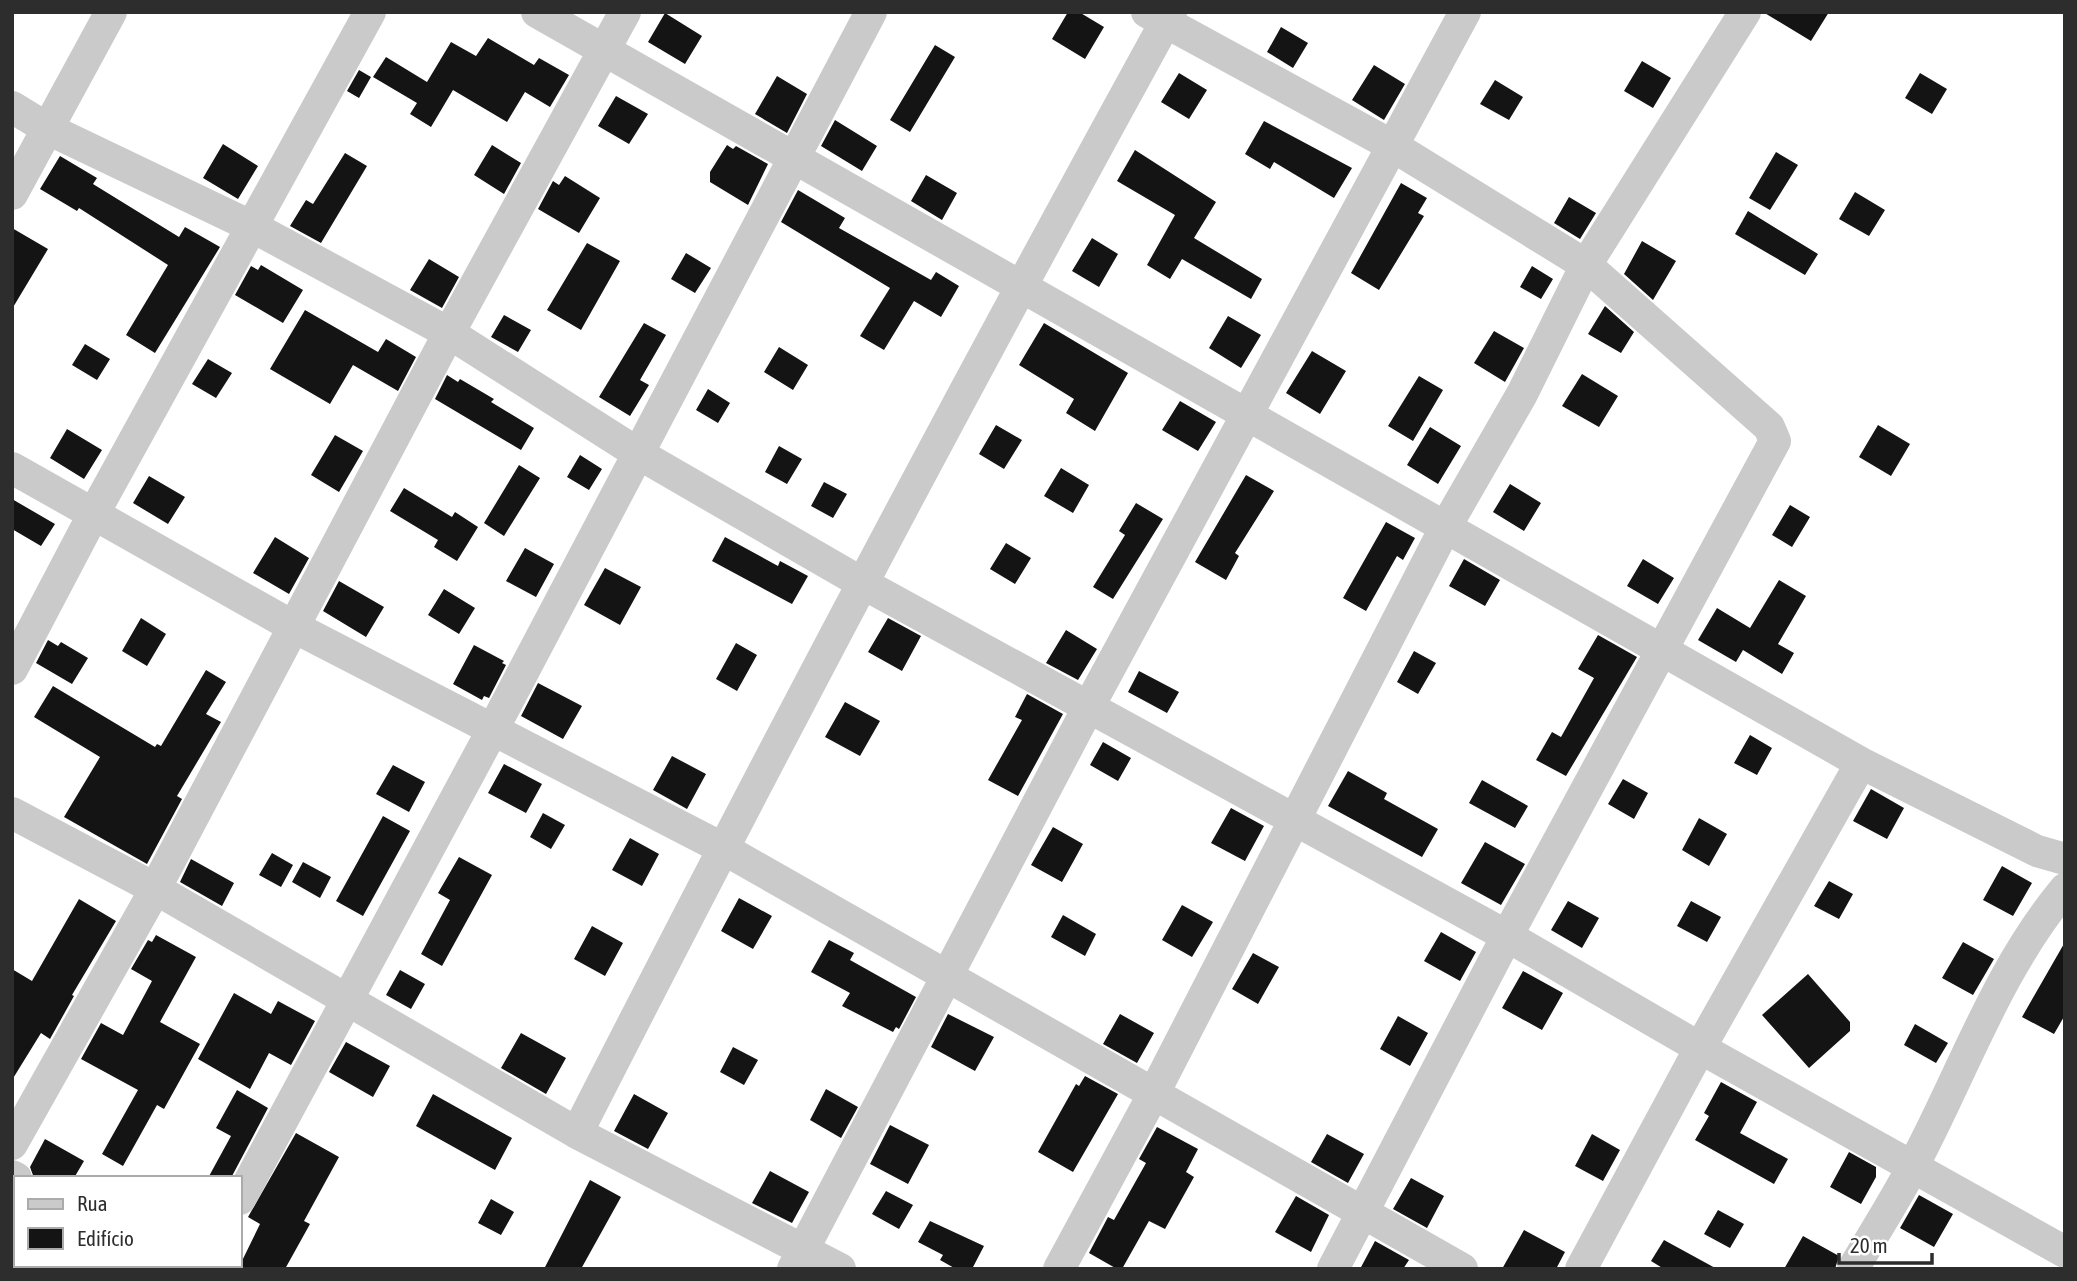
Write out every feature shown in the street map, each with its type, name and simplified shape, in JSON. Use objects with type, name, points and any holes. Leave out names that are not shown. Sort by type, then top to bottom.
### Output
[{"type":"street","points":[[12,194],[111,12]]},
{"type":"street","points":[[12,669],[93,515],[370,12]]},
{"type":"street","points":[[537,12],[796,156],[1861,763],[2037,851],[2065,859]]},
{"type":"street","points":[[12,1144],[154,888],[449,332],[625,12]]},
{"type":"street","points":[[242,1195],[492,731],[871,12]]},
{"type":"street","points":[[799,1259],[1088,708],[1465,12]]},
{"type":"street","points":[[1059,1269],[1153,1095],[1445,528],[1522,394],[1586,265],[1745,12]]},
{"type":"street","points":[[578,1133],[722,848],[1161,16],[1391,145],[1586,265],[1769,427],[1775,441],[1507,936],[1333,1269]]},
{"type":"street","points":[[12,107],[48,129],[253,227],[449,332],[639,454],[862,583],[1507,936],[1700,1048],[2065,1252]]},
{"type":"street","points":[[12,468],[294,627],[722,848],[1462,1269]]},
{"type":"street","points":[[1581,1269],[1700,1048],[1861,763]]},
{"type":"street","points":[[12,813],[154,888],[799,1259],[840,1269]]},
{"type":"street","points":[[1853,1269],[1913,1167],[1992,999],[2040,919],[2065,889]]},
{"type":"building","points":[[1068,12],[1079,12],[1104,27],[1085,59],[1052,39]]},
{"type":"building","points":[[1763,12],[1829,12],[1811,41]]},
{"type":"building","points":[[665,13],[702,36],[685,64],[648,42]]},
{"type":"building","points":[[1281,27],[1308,43],[1293,68],[1267,52]]},
{"type":"building","points":[[488,38],[534,65],[539,58],[569,75],[550,107],[525,92],[507,122],[453,90],[431,127],[410,114],[417,103],[373,77],[386,57],[427,82],[451,42],[476,56]]},
{"type":"building","points":[[935,45],[955,57],[910,132],[890,120]]},
{"type":"building","points":[[1642,61],[1671,78],[1653,108],[1624,91]]},
{"type":"building","points":[[1374,65],[1405,84],[1384,120],[1352,100]]},
{"type":"building","points":[[359,70],[371,77],[359,98],[347,91]]},
{"type":"building","points":[[1179,73],[1207,90],[1189,119],[1161,102]]},
{"type":"building","points":[[1920,73],[1947,89],[1932,114],[1905,98]]},
{"type":"building","points":[[777,76],[807,94],[787,133],[755,114]]},
{"type":"building","points":[[1495,80],[1523,97],[1509,120],[1480,104]]},
{"type":"building","points":[[616,96],[648,114],[629,144],[598,126]]},
{"type":"building","points":[[835,120],[877,146],[862,171],[821,146]]},
{"type":"building","points":[[1264,121],[1352,168],[1334,198],[1274,162],[1270,169],[1245,154]]},
{"type":"building","points":[[223,144],[258,166],[238,199],[203,178]]},
{"type":"building","points":[[492,145],[521,163],[504,194],[474,175]]},
{"type":"building","points":[[727,145],[733,149],[736,146],[768,164],[748,205],[710,182],[710,172]]},
{"type":"building","points":[[1135,150],[1216,202],[1194,238],[1262,279],[1251,299],[1182,259],[1170,279],[1147,265],[1175,215],[1117,181]]},
{"type":"building","points":[[1776,152],[1798,165],[1770,210],[1749,198]]},
{"type":"building","points":[[345,153],[367,166],[321,243],[290,226],[306,200],[313,204]]},
{"type":"building","points":[[60,156],[97,178],[93,184],[179,237],[185,227],[220,247],[155,353],[126,335],[168,265],[79,208],[77,211],[40,189]]},
{"type":"building","points":[[926,175],[957,193],[942,220],[911,201]]},
{"type":"building","points":[[565,176],[600,198],[579,233],[538,209],[553,181],[559,185]]},
{"type":"building","points":[[1401,183],[1427,198],[1418,213],[1424,216],[1379,290],[1351,273]]},
{"type":"building","points":[[798,190],[845,218],[839,228],[931,280],[936,272],[959,286],[941,317],[914,301],[884,350],[860,336],[890,288],[781,222]]},
{"type":"building","points":[[1855,192],[1885,210],[1869,236],[1839,219]]},
{"type":"building","points":[[1569,197],[1596,213],[1580,239],[1554,223]]},
{"type":"building","points":[[1748,211],[1818,254],[1805,275],[1735,234]]},
{"type":"building","points":[[12,228],[48,249],[12,309]]},
{"type":"building","points":[[1092,238],[1118,254],[1099,287],[1072,271]]},
{"type":"building","points":[[1642,241],[1676,261],[1653,300],[1624,274]]},
{"type":"building","points":[[587,243],[620,261],[581,330],[547,310]]},
{"type":"building","points":[[686,253],[711,268],[695,293],[671,279]]},
{"type":"building","points":[[429,259],[459,277],[442,308],[410,290]]},
{"type":"building","points":[[261,265],[303,290],[283,323],[235,295],[251,266],[258,270]]},
{"type":"building","points":[[1532,266],[1553,279],[1541,299],[1520,287]]},
{"type":"building","points":[[1605,306],[1634,332],[1621,353],[1588,334]]},
{"type":"building","points":[[305,310],[378,352],[386,339],[416,357],[398,391],[353,365],[330,404],[270,369]]},
{"type":"building","points":[[504,315],[531,330],[518,352],[491,337]]},
{"type":"building","points":[[1228,316],[1261,335],[1241,368],[1209,348]]},
{"type":"building","points":[[644,323],[666,335],[640,380],[649,385],[630,416],[599,397]]},
{"type":"building","points":[[1044,323],[1128,373],[1095,431],[1066,413],[1074,399],[1019,365]]},
{"type":"building","points":[[1494,331],[1524,348],[1505,382],[1474,363]]},
{"type":"building","points":[[85,344],[110,359],[97,380],[72,365]]},
{"type":"building","points":[[779,347],[808,365],[793,390],[764,372]]},
{"type":"building","points":[[1312,351],[1346,371],[1320,414],[1286,393]]},
{"type":"building","points":[[208,359],[232,373],[216,398],[192,384]]},
{"type":"building","points":[[1582,374],[1618,396],[1599,427],[1562,406]]},
{"type":"building","points":[[447,375],[458,382],[460,379],[494,399],[491,402],[534,428],[521,450],[435,399]]},
{"type":"building","points":[[1419,376],[1443,390],[1413,441],[1388,426]]},
{"type":"building","points":[[708,389],[730,403],[718,423],[696,410]]},
{"type":"building","points":[[1180,401],[1216,422],[1198,451],[1162,430]]},
{"type":"building","points":[[996,425],[1022,440],[1004,469],[979,454]]},
{"type":"building","points":[[1878,425],[1910,444],[1891,476],[1859,457]]},
{"type":"building","points":[[1430,427],[1461,446],[1438,484],[1407,465]]},
{"type":"building","points":[[67,429],[102,450],[84,479],[50,458]]},
{"type":"building","points":[[335,435],[363,451],[339,492],[311,475]]},
{"type":"building","points":[[779,446],[802,459],[787,484],[765,472]]},
{"type":"building","points":[[580,455],[602,469],[589,490],[567,477]]},
{"type":"building","points":[[519,465],[540,478],[504,536],[484,523]]},
{"type":"building","points":[[1061,468],[1089,485],[1073,513],[1044,496]]},
{"type":"building","points":[[1246,475],[1274,491],[1235,553],[1239,556],[1226,580],[1195,562]]},
{"type":"building","points":[[149,476],[185,497],[168,524],[133,503]]},
{"type":"building","points":[[824,482],[847,494],[833,518],[811,506]]},
{"type":"building","points":[[1510,484],[1541,503],[1524,531],[1493,512]]},
{"type":"building","points":[[404,488],[452,517],[455,512],[478,527],[457,561],[434,547],[438,540],[390,511]]},
{"type":"building","points":[[12,499],[55,524],[41,546],[12,529]]},
{"type":"building","points":[[1136,503],[1163,519],[1113,599],[1093,587],[1125,535],[1119,531]]},
{"type":"building","points":[[1790,505],[1810,517],[1792,547],[1772,535]]},
{"type":"building","points":[[1386,522],[1415,538],[1403,560],[1397,556],[1366,611],[1343,598]]},
{"type":"building","points":[[275,537],[309,558],[289,594],[253,573]]},
{"type":"building","points":[[725,537],[778,566],[780,561],[808,576],[792,604],[712,561]]},
{"type":"building","points":[[1006,543],[1031,558],[1015,584],[990,569]]},
{"type":"building","points":[[525,548],[554,564],[536,597],[506,581]]},
{"type":"building","points":[[1464,559],[1500,580],[1485,606],[1449,586]]},
{"type":"building","points":[[1643,559],[1674,578],[1658,604],[1627,586]]},
{"type":"building","points":[[605,568],[641,587],[620,625],[584,605]]},
{"type":"building","points":[[1779,580],[1806,596],[1778,644],[1794,653],[1782,674],[1743,650],[1736,662],[1698,640],[1717,608],[1750,628]]},
{"type":"building","points":[[339,581],[384,607],[366,637],[323,611]]},
{"type":"building","points":[[444,589],[475,608],[459,634],[428,615]]},
{"type":"building","points":[[141,618],[166,634],[147,666],[122,651]]},
{"type":"building","points":[[888,618],[921,636],[902,671],[868,652]]},
{"type":"building","points":[[1066,630],[1097,649],[1078,680],[1046,663]]},
{"type":"building","points":[[1598,635],[1637,657],[1566,776],[1536,760],[1552,732],[1561,737],[1594,678],[1578,669]]},
{"type":"building","points":[[48,640],[58,646],[61,642],[88,658],[72,684],[36,663]]},
{"type":"building","points":[[736,643],[757,655],[737,691],[716,679]]},
{"type":"building","points":[[474,645],[504,661],[502,663],[506,665],[489,698],[484,696],[482,700],[453,684]]},
{"type":"building","points":[[1414,651],[1436,663],[1418,694],[1397,682]]},
{"type":"building","points":[[206,670],[226,682],[206,714],[221,722],[177,796],[182,799],[147,864],[64,817],[100,757],[34,717],[53,686],[155,747],[157,744],[161,746]]},
{"type":"building","points":[[1139,671],[1179,692],[1167,713],[1128,692]]},
{"type":"building","points":[[538,683],[582,706],[563,739],[521,716]]},
{"type":"building","points":[[1027,694],[1063,714],[1018,796],[988,780],[1022,720],[1015,717]]},
{"type":"building","points":[[845,702],[880,721],[860,756],[825,737]]},
{"type":"building","points":[[1750,735],[1772,748],[1757,775],[1734,763]]},
{"type":"building","points":[[1103,742],[1131,758],[1118,781],[1090,765]]},
{"type":"building","points":[[672,756],[706,774],[687,809],[653,790]]},
{"type":"building","points":[[504,764],[542,784],[526,813],[488,793]]},
{"type":"building","points":[[393,765],[425,782],[409,812],[376,794]]},
{"type":"building","points":[[1348,771],[1387,793],[1384,799],[1438,829],[1422,857],[1328,806]]},
{"type":"building","points":[[1623,779],[1648,793],[1634,819],[1608,804]]},
{"type":"building","points":[[1482,780],[1528,806],[1515,828],[1469,803]]},
{"type":"building","points":[[1871,789],[1904,808],[1887,839],[1853,821]]},
{"type":"building","points":[[1231,808],[1264,826],[1245,861],[1211,843]]},
{"type":"building","points":[[543,813],[565,825],[551,849],[530,837]]},
{"type":"building","points":[[383,816],[410,831],[363,916],[336,901]]},
{"type":"building","points":[[1699,818],[1727,834],[1709,866],[1682,850]]},
{"type":"building","points":[[1053,827],[1083,844],[1062,882],[1031,865]]},
{"type":"building","points":[[630,838],[659,854],[642,886],[612,870]]},
{"type":"building","points":[[1485,842],[1525,864],[1501,905],[1461,883]]},
{"type":"building","points":[[272,853],[293,865],[281,887],[259,875]]},
{"type":"building","points":[[459,857],[492,875],[442,966],[421,954],[450,900],[438,893]]},
{"type":"building","points":[[191,859],[234,883],[222,906],[180,882]]},
{"type":"building","points":[[303,862],[331,877],[320,898],[292,882]]},
{"type":"building","points":[[2002,866],[2032,883],[2013,916],[1983,900]]},
{"type":"building","points":[[1829,881],[1853,894],[1839,919],[1814,906]]},
{"type":"building","points":[[739,898],[772,916],[753,949],[721,931]]},
{"type":"building","points":[[79,899],[116,921],[72,995],[74,996],[50,1039],[41,1033],[12,1080],[12,969],[32,981]]},
{"type":"building","points":[[1568,901],[1599,918],[1582,948],[1551,930]]},
{"type":"building","points":[[1691,901],[1721,917],[1707,942],[1677,926]]},
{"type":"building","points":[[1182,905],[1213,922],[1192,957],[1162,940]]},
{"type":"building","points":[[1063,915],[1096,934],[1085,956],[1051,937]]},
{"type":"building","points":[[592,926],[623,943],[605,976],[574,959]]},
{"type":"building","points":[[1441,932],[1476,952],[1460,981],[1424,961]]},
{"type":"building","points":[[156,935],[196,957],[160,1022],[200,1044],[164,1109],[157,1105],[123,1166],[102,1154],[138,1090],[81,1059],[101,1023],[123,1035],[152,981],[131,969],[148,940],[152,942]]},
{"type":"building","points":[[829,940],[854,953],[850,960],[916,997],[899,1029],[896,1027],[893,1032],[842,1006],[850,993],[811,972]]},
{"type":"building","points":[[1963,942],[1994,959],[1973,995],[1942,978]]},
{"type":"building","points":[[2065,942],[2065,1015],[2054,1034],[2022,1017]]},
{"type":"building","points":[[1253,953],[1279,967],[1258,1004],[1232,989]]},
{"type":"building","points":[[400,970],[425,984],[411,1009],[386,995]]},
{"type":"building","points":[[1523,971],[1563,993],[1542,1030],[1502,1008]]},
{"type":"building","points":[[1808,974],[1850,1022],[1850,1031],[1809,1068],[1762,1015]]},
{"type":"building","points":[[234,993],[271,1014],[278,1001],[315,1021],[291,1065],[269,1053],[250,1089],[198,1059]]},
{"type":"building","points":[[948,1014],[994,1037],[975,1071],[931,1047]]},
{"type":"building","points":[[1120,1014],[1154,1033],[1137,1063],[1103,1044]]},
{"type":"building","points":[[1398,1016],[1428,1033],[1410,1066],[1380,1049]]},
{"type":"building","points":[[1915,1024],[1948,1043],[1936,1063],[1904,1045]]},
{"type":"building","points":[[521,1033],[566,1058],[546,1094],[501,1068]]},
{"type":"building","points":[[346,1042],[390,1066],[373,1097],[329,1072]]},
{"type":"building","points":[[733,1047],[758,1060],[744,1085],[720,1072]]},
{"type":"building","points":[[1085,1076],[1118,1094],[1073,1172],[1038,1152],[1076,1084],[1079,1086]]},
{"type":"building","points":[[1721,1082],[1757,1102],[1740,1133],[1788,1159],[1774,1184],[1695,1140],[1709,1116],[1704,1113]]},
{"type":"building","points":[[826,1089],[858,1107],[841,1138],[810,1120]]},
{"type":"building","points":[[237,1090],[268,1108],[232,1176],[209,1176],[231,1136],[216,1128]]},
{"type":"building","points":[[433,1094],[512,1138],[495,1170],[416,1126]]},
{"type":"building","points":[[634,1094],[668,1113],[648,1149],[614,1131]]},
{"type":"building","points":[[890,1125],[929,1145],[908,1184],[870,1164]]},
{"type":"building","points":[[1157,1127],[1198,1149],[1186,1172],[1194,1177],[1165,1229],[1149,1221],[1122,1269],[1117,1269],[1089,1253],[1108,1217],[1114,1220],[1146,1163],[1139,1159]]},
{"type":"building","points":[[296,1133],[339,1157],[304,1221],[310,1224],[285,1269],[235,1269],[242,1267],[242,1261],[260,1224],[248,1217]]},
{"type":"building","points":[[1327,1134],[1364,1154],[1348,1183],[1311,1162]]},
{"type":"building","points":[[1592,1134],[1620,1150],[1603,1181],[1575,1166]]},
{"type":"building","points":[[45,1139],[84,1161],[75,1176],[33,1176],[30,1167]]},
{"type":"building","points":[[1849,1152],[1876,1167],[1876,1177],[1861,1204],[1830,1187]]},
{"type":"building","points":[[770,1171],[809,1192],[792,1223],[752,1203]]},
{"type":"building","points":[[1411,1178],[1444,1196],[1427,1228],[1393,1209]]},
{"type":"building","points":[[590,1180],[621,1197],[581,1269],[544,1269]]},
{"type":"building","points":[[886,1191],[913,1205],[899,1229],[872,1214]]},
{"type":"building","points":[[1919,1195],[1953,1214],[1934,1247],[1900,1228]]},
{"type":"building","points":[[1296,1196],[1329,1215],[1311,1252],[1275,1232]]},
{"type":"building","points":[[491,1199],[514,1212],[501,1235],[478,1223]]},
{"type":"building","points":[[1718,1210],[1744,1224],[1730,1248],[1704,1234]]},
{"type":"building","points":[[930,1221],[984,1246],[972,1269],[956,1269],[940,1260],[943,1255],[918,1242]]},
{"type":"building","points":[[1524,1230],[1565,1252],[1556,1269],[1502,1269]]},
{"type":"building","points":[[1803,1236],[1839,1256],[1835,1269],[1784,1269]]},
{"type":"building","points":[[1664,1240],[1717,1269],[1664,1269],[1651,1261]]},
{"type":"building","points":[[1375,1241],[1409,1260],[1403,1269],[1360,1269]]}]
